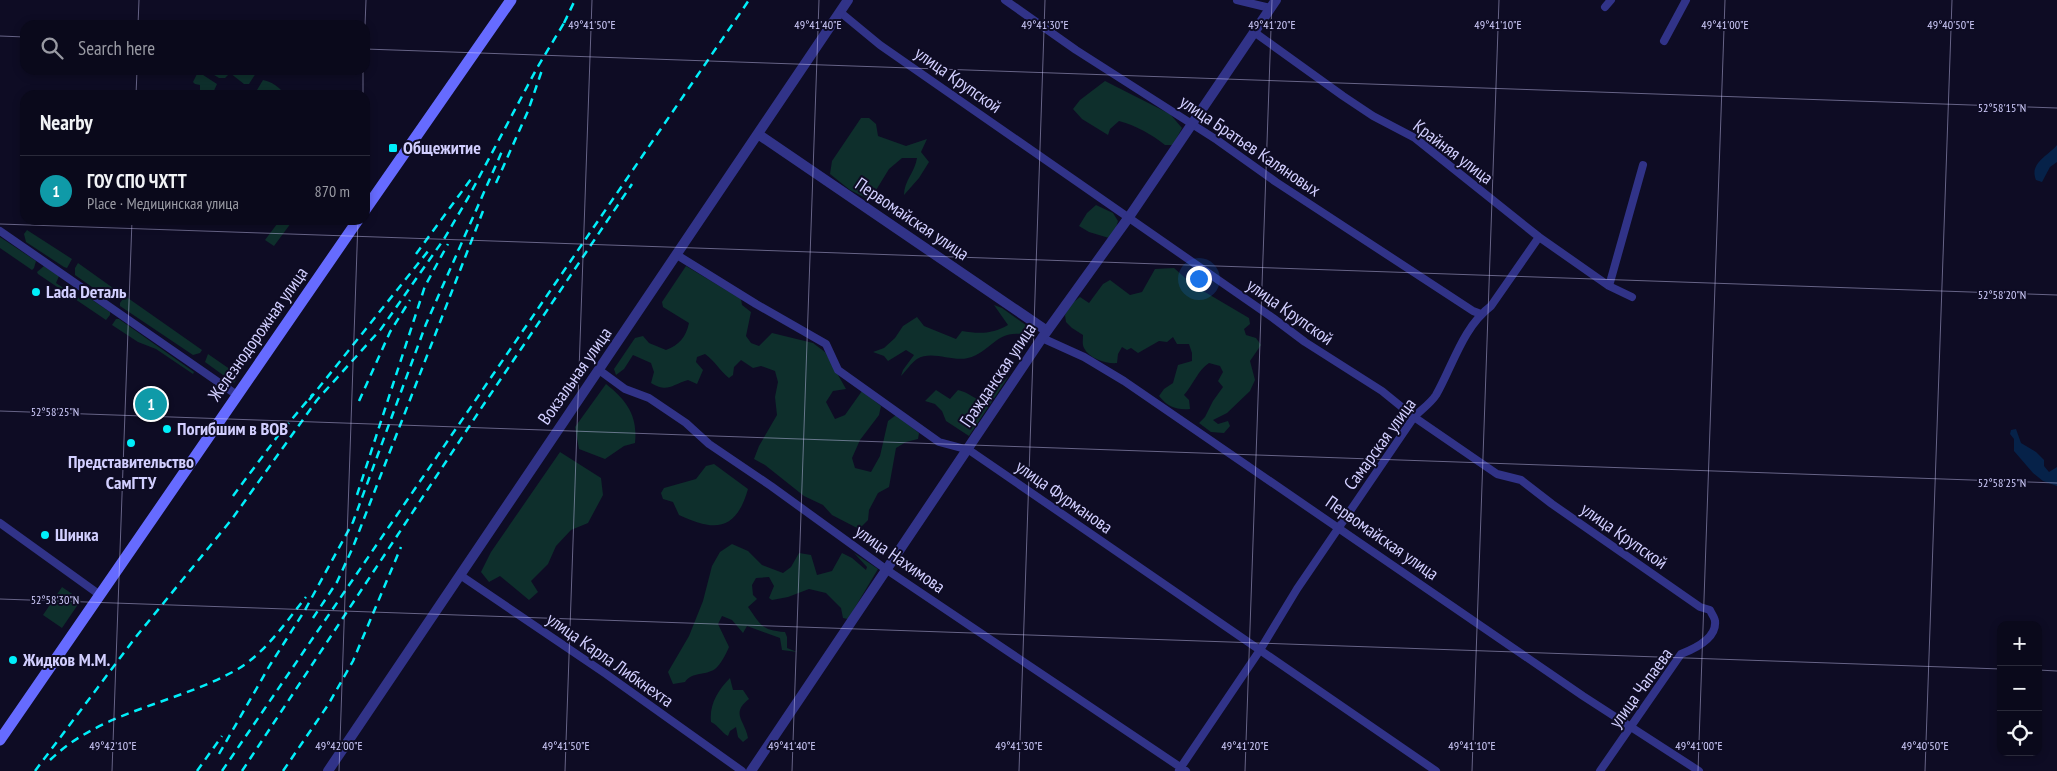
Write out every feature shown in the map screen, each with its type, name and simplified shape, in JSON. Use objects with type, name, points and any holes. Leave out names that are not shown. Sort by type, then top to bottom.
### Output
[{"type":"main road","points":[[370,203],[511,0]]},
{"type":"main road","name":"Железнодорожная улица","points":[[0,740],[355,225]]},
{"type":"street","name":"Вокзальная улица","points":[[328,771],[848,0]]},
{"type":"street","name":"улица Братьев Каляновых","points":[[1005,0],[1076,50],[1217,140],[1276,182],[1473,311],[1481,314]]},
{"type":"street","points":[[1237,0],[1273,4]]},
{"type":"street","points":[[1605,8],[1611,0]]},
{"type":"street","points":[[1664,41],[1686,0]]},
{"type":"street","name":"Гражданская улица","points":[[751,771],[1045,335],[1193,125],[1273,4]]},
{"type":"street","name":"улица Крупской","points":[[840,12],[880,45],[1129,217],[1273,318],[1304,342],[1382,391],[1414,417],[1497,474],[1521,480],[1700,608],[1710,610],[1715,621],[1713,632]]},
{"type":"street","name":"Крайняя улица","points":[[1254,32],[1373,116],[1415,138],[1539,237],[1609,286],[1632,298]]},
{"type":"street","name":"Первомайская улица","points":[[758,134],[1045,335],[1124,381],[1575,691],[1699,771]]},
{"type":"street","points":[[1609,286],[1643,165]]},
{"type":"street","points":[[0,231],[237,395]]},
{"type":"street","name":"Самарская улица","points":[[1181,770],[1339,527],[1414,417],[1435,396],[1454,358],[1481,314],[1491,306],[1539,237]]},
{"type":"street","name":"улица Фурманова","points":[[677,255],[756,304],[826,344],[838,370],[939,442],[969,450],[1436,771]]},
{"type":"street","name":"улица Нахимова","points":[[599,370],[625,389],[648,398],[686,423],[709,444],[771,486],[887,570],[1181,770]]},
{"type":"street","points":[[0,523],[100,595]]},
{"type":"street","name":"улица Карла Либкнехта","points":[[460,575],[606,674],[742,771]]},
{"type":"street","name":"улица Чапаева","points":[[1600,771],[1681,654],[1697,648],[1713,632]]},
{"type":"green space","points":[[196,75],[203,75],[217,84],[214,90],[200,90],[200,85],[193,82]]},
{"type":"green space","points":[[214,75],[228,75],[225,78],[219,78]]},
{"type":"green space","points":[[233,75],[255,75],[249,84],[244,84]]},
{"type":"green space","points":[[263,80],[281,90],[257,90]]},
{"type":"green space","points":[[1105,81],[1170,114],[1182,128],[1173,145],[1165,145],[1144,131],[1119,121],[1110,129],[1108,135],[1082,119],[1073,109],[1080,100]]},
{"type":"green space","points":[[861,118],[869,118],[876,124],[878,136],[906,146],[927,139],[921,152],[929,162],[919,178],[904,195],[904,190],[917,158],[902,158],[889,169],[870,200],[850,190],[830,174],[832,161]]},
{"type":"green space","points":[[1096,205],[1113,213],[1118,221],[1115,231],[1109,238],[1089,232],[1079,226],[1087,213]]},
{"type":"green space","points":[[276,225],[290,225],[274,246],[265,240]]},
{"type":"green space","points":[[27,230],[72,259],[67,268],[26,242],[24,234]]},
{"type":"green space","points":[[0,237],[36,261],[34,268],[32,270],[0,248]]},
{"type":"green space","points":[[78,263],[120,293],[117,297],[109,299],[75,275],[75,268]]},
{"type":"green space","points":[[44,266],[59,276],[56,283],[78,298],[85,295],[110,312],[106,320],[38,274],[37,272]]},
{"type":"green space","points":[[686,266],[741,299],[742,305],[751,312],[746,336],[751,343],[759,346],[772,333],[813,343],[825,352],[846,389],[833,391],[826,402],[835,419],[845,415],[862,391],[881,406],[879,415],[860,440],[852,458],[855,468],[871,472],[880,456],[888,421],[896,415],[919,433],[918,439],[906,442],[896,448],[889,487],[878,493],[869,510],[868,520],[859,529],[832,515],[823,505],[804,496],[765,465],[754,459],[759,446],[777,415],[775,397],[778,382],[775,371],[761,366],[753,368],[741,360],[734,367],[733,375],[729,378],[705,354],[697,357],[696,362],[703,370],[697,384],[688,380],[666,388],[651,383],[654,372],[651,363],[633,355],[624,369],[616,375],[614,369],[635,338],[643,336],[649,343],[666,350],[675,346],[684,336],[689,323],[663,307],[662,302]]},
{"type":"green space","points":[[1174,268],[1193,285],[1249,318],[1250,324],[1244,329],[1246,335],[1256,338],[1261,345],[1250,361],[1255,380],[1250,391],[1227,413],[1213,420],[1218,424],[1228,421],[1230,426],[1224,433],[1211,432],[1199,423],[1205,417],[1223,387],[1218,381],[1223,372],[1220,366],[1209,363],[1205,366],[1184,395],[1189,400],[1190,409],[1173,407],[1159,396],[1164,389],[1173,383],[1178,365],[1192,361],[1189,344],[1177,344],[1173,337],[1167,342],[1159,341],[1138,353],[1131,348],[1127,350],[1122,347],[1118,354],[1117,363],[1108,363],[1086,352],[1083,346],[1083,335],[1066,322],[1065,315],[1071,304],[1080,297],[1089,303],[1103,284],[1110,280],[1130,295],[1142,292],[1155,269]]},
{"type":"green space","points":[[125,296],[202,350],[200,353],[193,355],[120,306]]},
{"type":"green space","points":[[994,305],[1002,308],[1030,328],[1027,335],[1008,335],[968,358],[923,357],[917,359],[901,376],[914,355],[906,350],[888,361],[884,356],[873,352],[884,348],[895,338],[903,326],[917,317],[924,326],[956,339],[962,331],[974,333],[991,332],[1008,325]]},
{"type":"green space","points":[[116,319],[119,319],[194,372],[193,374],[156,349],[138,342],[112,325]]},
{"type":"green space","points":[[208,354],[234,372],[236,380],[234,383],[205,362]]},
{"type":"green space","points":[[1009,376],[969,436],[946,421],[942,411],[935,404],[925,401],[936,390],[950,399],[958,390],[983,401]]},
{"type":"green space","points":[[606,384],[625,402],[629,409],[635,424],[635,443],[624,446],[605,459],[579,449],[575,427]]},
{"type":"green space","points":[[560,452],[601,478],[603,495],[588,523],[571,530],[556,546],[548,564],[531,581],[538,592],[529,600],[500,576],[489,582],[481,572],[491,552]]},
{"type":"green space","points":[[714,464],[748,489],[743,503],[730,520],[722,524],[703,524],[679,515],[673,502],[663,499],[661,493],[664,488],[696,479],[706,466]]},
{"type":"green space","points":[[732,544],[748,551],[762,565],[783,573],[791,567],[799,553],[811,555],[817,575],[832,571],[842,553],[852,558],[866,570],[867,567],[854,553],[878,569],[848,619],[843,618],[841,608],[826,593],[809,589],[788,597],[772,600],[769,598],[774,586],[769,577],[756,578],[752,585],[753,595],[757,599],[748,607],[762,626],[771,630],[785,632],[787,648],[797,652],[782,650],[780,638],[747,626],[743,633],[732,620],[722,616],[718,624],[729,647],[725,656],[715,669],[692,676],[685,682],[673,684],[668,672],[689,636],[703,601],[712,566],[720,552]]},
{"type":"green space","points":[[62,587],[81,600],[62,628],[43,615]]},
{"type":"green space","points":[[730,678],[733,690],[743,690],[749,699],[740,709],[740,717],[748,738],[743,742],[738,737],[736,727],[730,731],[728,736],[711,722],[711,710],[715,698]]},
{"type":"water","points":[[2057,145],[2057,162],[2050,167],[2042,182],[2036,180],[2035,169],[2037,164]]},
{"type":"water","points":[[2016,429],[2021,443],[2036,452],[2044,460],[2044,466],[2049,472],[2057,467],[2057,486],[2043,481],[2033,473],[2014,451],[2014,439],[2010,434],[2011,430]]},
{"type":"railway","points":[[564,23],[575,0]]},
{"type":"railway","points":[[222,771],[749,0]]},
{"type":"railway","points":[[35,771],[135,638],[232,519],[317,400],[381,329],[444,239],[537,68],[567,18]]},
{"type":"railway","points":[[496,183],[528,111],[542,70]]},
{"type":"railway","points":[[219,754],[270,665],[305,610],[353,522],[426,324],[503,149]]},
{"type":"railway","points":[[416,254],[474,175]]},
{"type":"railway","points":[[242,771],[484,404],[632,184]]},
{"type":"railway","points":[[313,618],[337,582],[353,547],[483,211]]},
{"type":"railway","points":[[357,495],[425,286],[448,244]]},
{"type":"railway","points":[[309,400],[429,250]]},
{"type":"railway","points":[[359,401],[390,332],[410,300]]},
{"type":"railway","points":[[233,496],[277,437],[313,394]]},
{"type":"railway","points":[[283,771],[328,705],[353,661],[401,547]]},
{"type":"railway","points":[[50,760],[71,743],[116,718],[215,681],[238,669],[267,645],[306,597]]},
{"type":"railway","points":[[197,771],[222,736]]},
{"type":"place","name":"Общежитие","points":[[393,148]]},
{"type":"place","name":"Lada Dеталь","points":[[36,292]]},
{"type":"place","name":"ГОУ СПО ЧХТТ","points":[[151,404]]},
{"type":"place","name":"Погибшим в ВОВ","points":[[167,429]]},
{"type":"place","name":"Представительство СамГТУ","points":[[131,443]]},
{"type":"place","name":"Шинка","points":[[45,535]]},
{"type":"place","name":"Жидков М.М.","points":[[13,660]]}]
